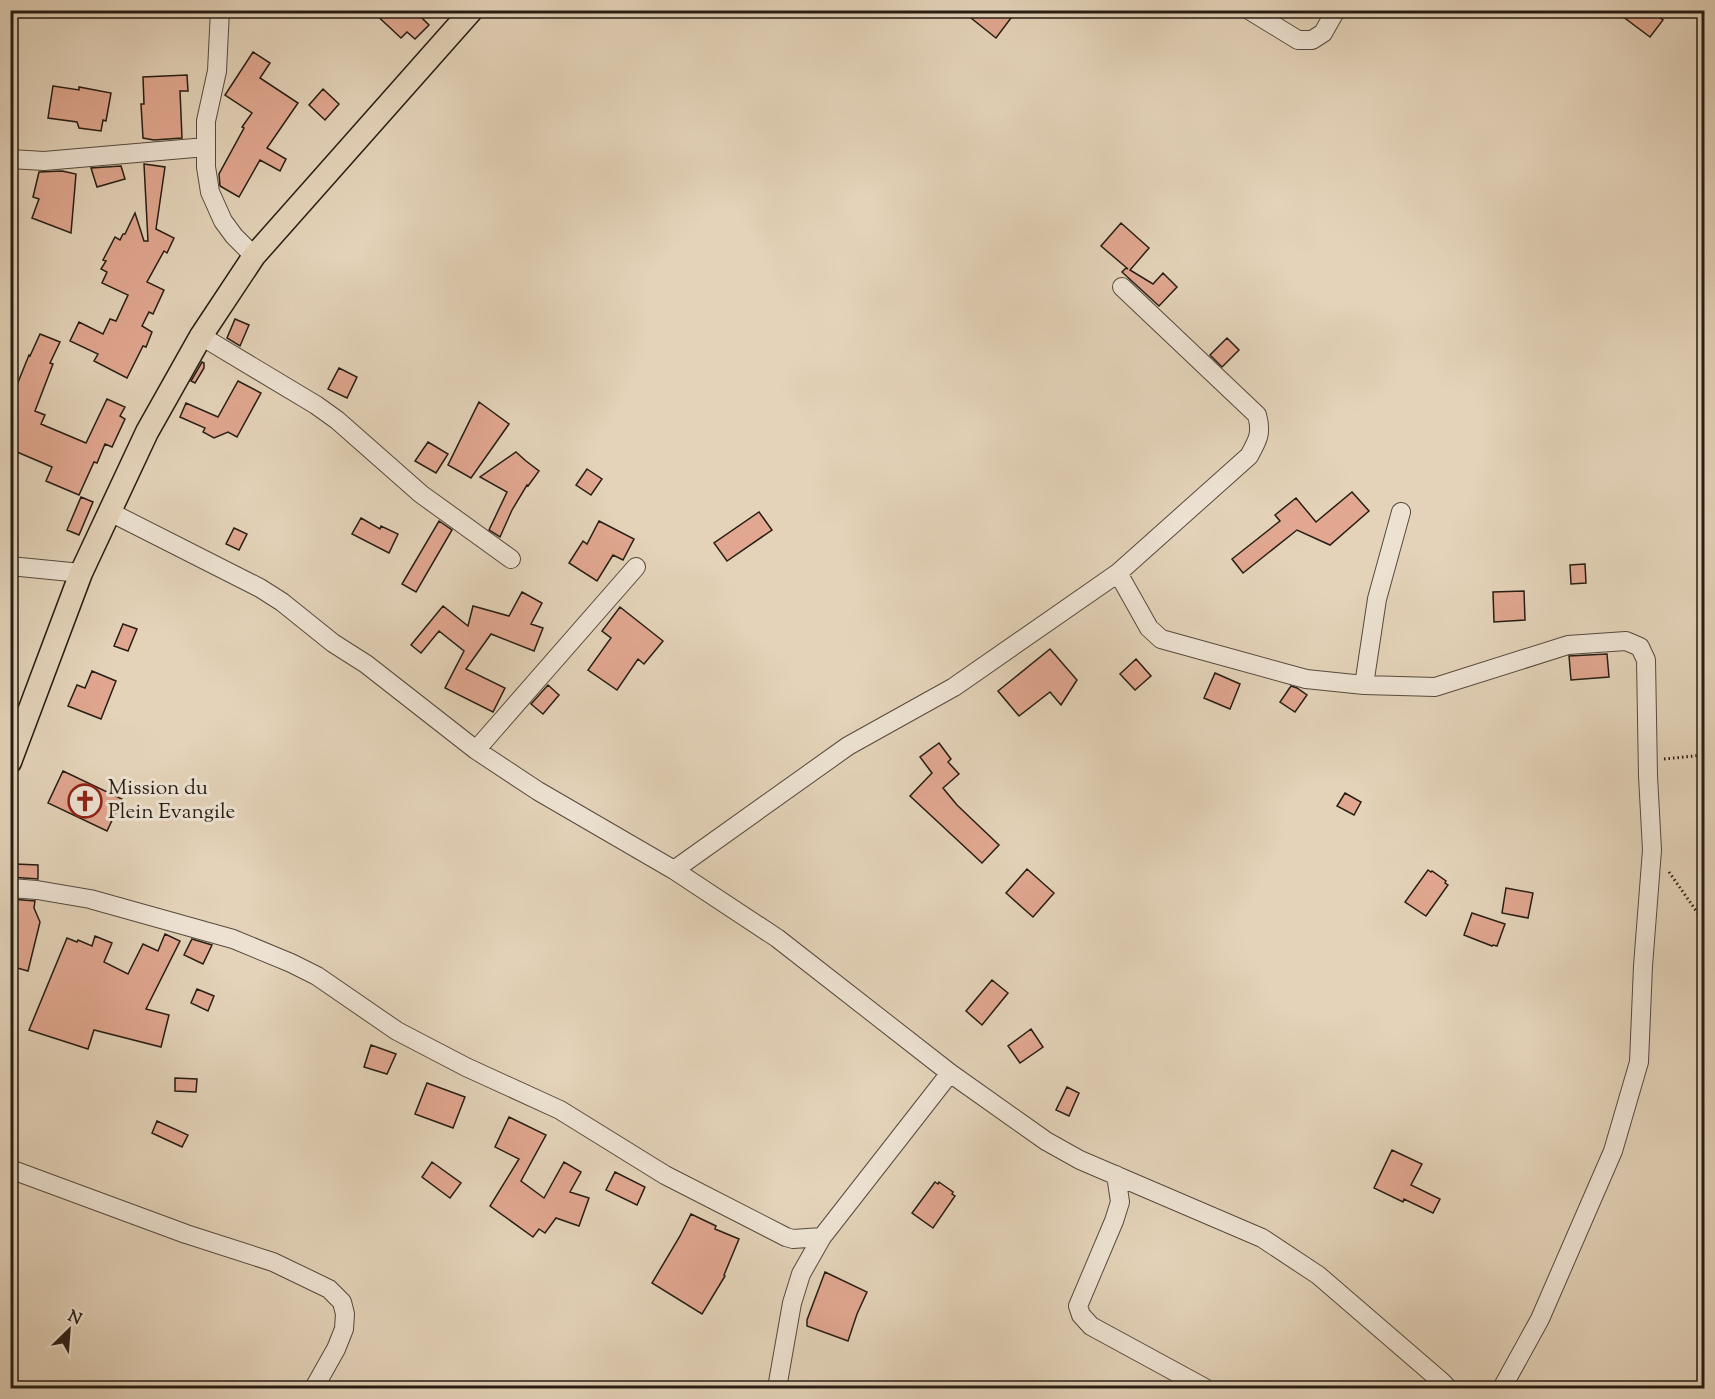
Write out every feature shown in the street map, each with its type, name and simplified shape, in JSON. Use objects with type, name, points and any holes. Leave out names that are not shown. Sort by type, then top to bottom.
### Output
[{"type":"main road","points":[[10,762],[81,573],[147,432],[201,336],[254,256],[472,10]]},
{"type":"street","points":[[220,10],[218,63],[206,121],[206,167],[210,192],[223,221],[254,256]]},
{"type":"street","points":[[1250,10],[1298,40],[1312,40],[1323,33],[1336,10]]},
{"type":"street","points":[[10,159],[44,161],[206,147]]},
{"type":"street","points":[[674,870],[848,746],[954,687],[1118,573],[1249,456],[1259,438],[1260,426],[1257,415],[1122,288]]},
{"type":"street","points":[[201,336],[337,420],[421,494],[511,559]]},
{"type":"street","points":[[110,512],[260,588],[282,602],[476,750],[538,791],[674,870],[777,938],[950,1073],[1046,1141],[1080,1160],[1262,1238],[1318,1275],[1448,1389]]},
{"type":"street","points":[[1364,685],[1377,599],[1401,512]]},
{"type":"street","points":[[10,566],[81,573]]},
{"type":"street","points":[[476,750],[636,567]]},
{"type":"street","points":[[1118,573],[1149,628],[1161,639],[1306,679],[1364,685],[1435,687],[1568,645],[1626,641],[1640,647],[1646,660],[1647,760],[1652,850],[1643,966],[1640,1062],[1613,1151],[1540,1319],[1502,1389]]},
{"type":"street","points":[[10,888],[90,899],[233,939],[291,963],[317,976],[397,1031],[465,1067],[560,1110],[665,1175],[786,1237],[793,1239],[822,1237]]},
{"type":"street","points":[[777,1389],[792,1303],[801,1275],[822,1237],[950,1073]]},
{"type":"street","points":[[10,1169],[186,1234],[273,1262],[329,1289],[342,1302],[345,1314],[344,1329],[314,1389]]},
{"type":"street","points":[[1116,1175],[1120,1202],[1078,1306],[1081,1315],[1091,1326],[1205,1389]]},
{"type":"path","points":[[1647,760],[1704,755]]},
{"type":"path","points":[[1652,850],[1704,922]]},
{"type":"building","points":[[371,10],[414,10],[429,25],[415,39],[407,32],[401,38]]},
{"type":"building","points":[[961,10],[1017,10],[996,38]]},
{"type":"building","points":[[1614,10],[1650,10],[1663,20],[1650,37]]},
{"type":"building","points":[[253,52],[270,63],[260,78],[298,103],[267,148],[286,159],[280,171],[260,160],[239,197],[220,186],[219,174],[244,128],[242,127],[252,113],[225,95]]},
{"type":"building","points":[[187,75],[188,91],[180,91],[182,138],[154,140],[143,138],[141,104],[144,104],[143,77]]},
{"type":"building","points":[[53,86],[79,90],[79,87],[111,93],[106,121],[103,120],[101,131],[79,128],[77,122],[48,118]]},
{"type":"building","points":[[323,89],[339,104],[325,120],[309,105]]},
{"type":"building","points":[[144,164],[165,167],[156,229],[174,238],[167,253],[164,251],[147,282],[164,290],[153,314],[149,312],[142,326],[152,332],[146,347],[143,346],[127,378],[94,361],[98,354],[70,341],[79,322],[103,334],[110,319],[116,321],[128,295],[102,283],[107,272],[101,269],[115,237],[120,240],[125,234],[135,213],[144,241],[148,241]]},
{"type":"building","points":[[121,166],[125,179],[97,187],[91,168]]},
{"type":"building","points":[[62,171],[76,174],[71,233],[32,218],[39,199],[33,197],[39,172]]},
{"type":"building","points":[[1121,223],[1149,248],[1130,270],[1153,284],[1163,273],[1177,287],[1159,306],[1122,272],[1128,269],[1101,246]]},
{"type":"building","points":[[235,319],[249,325],[240,346],[227,338]]},
{"type":"building","points":[[40,334],[60,342],[50,363],[53,364],[35,411],[45,415],[41,424],[86,443],[107,399],[125,407],[120,416],[125,419],[112,447],[105,444],[79,495],[46,481],[52,467],[10,449],[10,402]]},
{"type":"building","points":[[1227,338],[1239,350],[1222,367],[1210,355]]},
{"type":"building","points":[[202,362],[204,368],[195,383],[191,381]]},
{"type":"building","points":[[339,368],[357,377],[347,398],[328,389]]},
{"type":"building","points":[[238,381],[261,393],[237,437],[228,432],[214,438],[203,432],[205,428],[180,417],[186,403],[218,417]]},
{"type":"building","points":[[479,402],[509,424],[471,478],[448,465]]},
{"type":"building","points":[[428,442],[448,454],[436,473],[415,461]]},
{"type":"building","points":[[516,452],[539,471],[527,485],[512,510],[500,537],[489,530],[507,492],[480,477]]},
{"type":"building","points":[[587,469],[602,479],[591,495],[576,485]]},
{"type":"building","points":[[1352,492],[1369,511],[1330,545],[1297,530],[1243,573],[1232,559],[1280,521],[1275,515],[1296,498],[1316,522]]},
{"type":"building","points":[[81,497],[93,502],[79,535],[67,530]]},
{"type":"building","points":[[759,512],[772,530],[727,561],[714,543]]},
{"type":"building","points":[[361,518],[380,529],[381,526],[398,534],[389,553],[352,534]]},
{"type":"building","points":[[439,521],[452,530],[416,592],[402,584]]},
{"type":"building","points":[[599,521],[634,539],[623,560],[613,555],[597,581],[569,563],[583,541],[587,544]]},
{"type":"building","points":[[234,528],[247,534],[239,550],[226,544]]},
{"type":"building","points":[[1585,564],[1586,583],[1571,584],[1570,565]]},
{"type":"building","points":[[1524,591],[1525,620],[1494,622],[1493,592]]},
{"type":"building","points":[[522,592],[542,603],[531,624],[543,628],[534,651],[491,634],[466,669],[505,688],[493,712],[445,688],[464,651],[439,631],[421,653],[411,645],[443,606],[468,626],[473,606],[509,616]]},
{"type":"building","points":[[620,607],[663,641],[644,664],[638,659],[617,690],[588,670],[611,638],[602,631]]},
{"type":"building","points":[[123,624],[137,629],[128,651],[114,646]]},
{"type":"building","points":[[1050,649],[1077,680],[1061,705],[1050,692],[1019,716],[998,691]]},
{"type":"building","points":[[1607,654],[1609,677],[1571,680],[1569,656]]},
{"type":"building","points":[[1136,659],[1151,676],[1135,690],[1120,674]]},
{"type":"building","points":[[92,671],[116,681],[101,719],[68,706],[77,685],[85,688]]},
{"type":"building","points":[[1215,673],[1240,684],[1230,709],[1204,698]]},
{"type":"building","points":[[548,685],[559,695],[543,714],[531,704]]},
{"type":"building","points":[[1291,686],[1307,695],[1295,712],[1280,702]]},
{"type":"building","points":[[939,743],[951,759],[948,762],[959,774],[943,788],[957,805],[999,845],[982,863],[910,796],[932,773],[920,757]]},
{"type":"building","name":"Mission du Plein Evangile","points":[[63,771],[122,799],[107,831],[48,803]]},
{"type":"building","points":[[1345,793],[1361,802],[1354,815],[1337,806]]},
{"type":"building","points":[[15,864],[38,865],[38,879],[10,877],[10,874],[15,874]]},
{"type":"building","points":[[1027,869],[1054,893],[1033,917],[1006,893]]},
{"type":"building","points":[[1428,870],[1446,881],[1448,885],[1426,916],[1405,902]]},
{"type":"building","points":[[1506,888],[1533,893],[1528,918],[1502,913]]},
{"type":"building","points":[[10,899],[35,901],[34,908],[40,922],[28,971],[10,966]]},
{"type":"building","points":[[1472,913],[1505,924],[1497,946],[1464,935]]},
{"type":"building","points":[[165,934],[180,941],[146,1009],[169,1015],[161,1047],[94,1030],[88,1049],[29,1030],[67,938],[92,946],[95,936],[112,943],[104,962],[128,974],[143,944],[158,951]]},
{"type":"building","points":[[192,939],[212,945],[203,964],[184,955]]},
{"type":"building","points":[[992,980],[1008,993],[982,1025],[966,1011]]},
{"type":"building","points":[[197,989],[214,996],[208,1011],[191,1003]]},
{"type":"building","points":[[1031,1029],[1043,1047],[1020,1063],[1008,1046]]},
{"type":"building","points":[[371,1045],[396,1054],[387,1074],[364,1067]]},
{"type":"building","points":[[175,1078],[197,1079],[196,1092],[175,1091]]},
{"type":"building","points":[[427,1083],[465,1097],[453,1128],[415,1114]]},
{"type":"building","points":[[1067,1087],[1079,1093],[1069,1116],[1056,1110]]},
{"type":"building","points":[[509,1117],[546,1135],[521,1181],[544,1198],[564,1162],[581,1172],[570,1192],[589,1198],[579,1226],[556,1218],[545,1233],[539,1229],[533,1237],[490,1206],[519,1159],[495,1147]]},
{"type":"building","points":[[157,1121],[188,1135],[182,1147],[152,1133]]},
{"type":"building","points":[[1392,1150],[1422,1164],[1411,1185],[1440,1199],[1433,1213],[1374,1188]]},
{"type":"building","points":[[432,1162],[461,1183],[450,1198],[422,1177]]},
{"type":"building","points":[[615,1172],[645,1187],[637,1205],[606,1190]]},
{"type":"building","points":[[935,1182],[938,1184],[939,1182],[955,1196],[933,1228],[912,1213]]},
{"type":"building","points":[[691,1214],[716,1226],[715,1229],[739,1239],[725,1276],[702,1314],[652,1283]]},
{"type":"building","points":[[825,1272],[867,1292],[848,1341],[807,1326],[807,1320]]},
{"type":"place","name":"Mission du Plein Evangile","points":[[85,801]]}]
